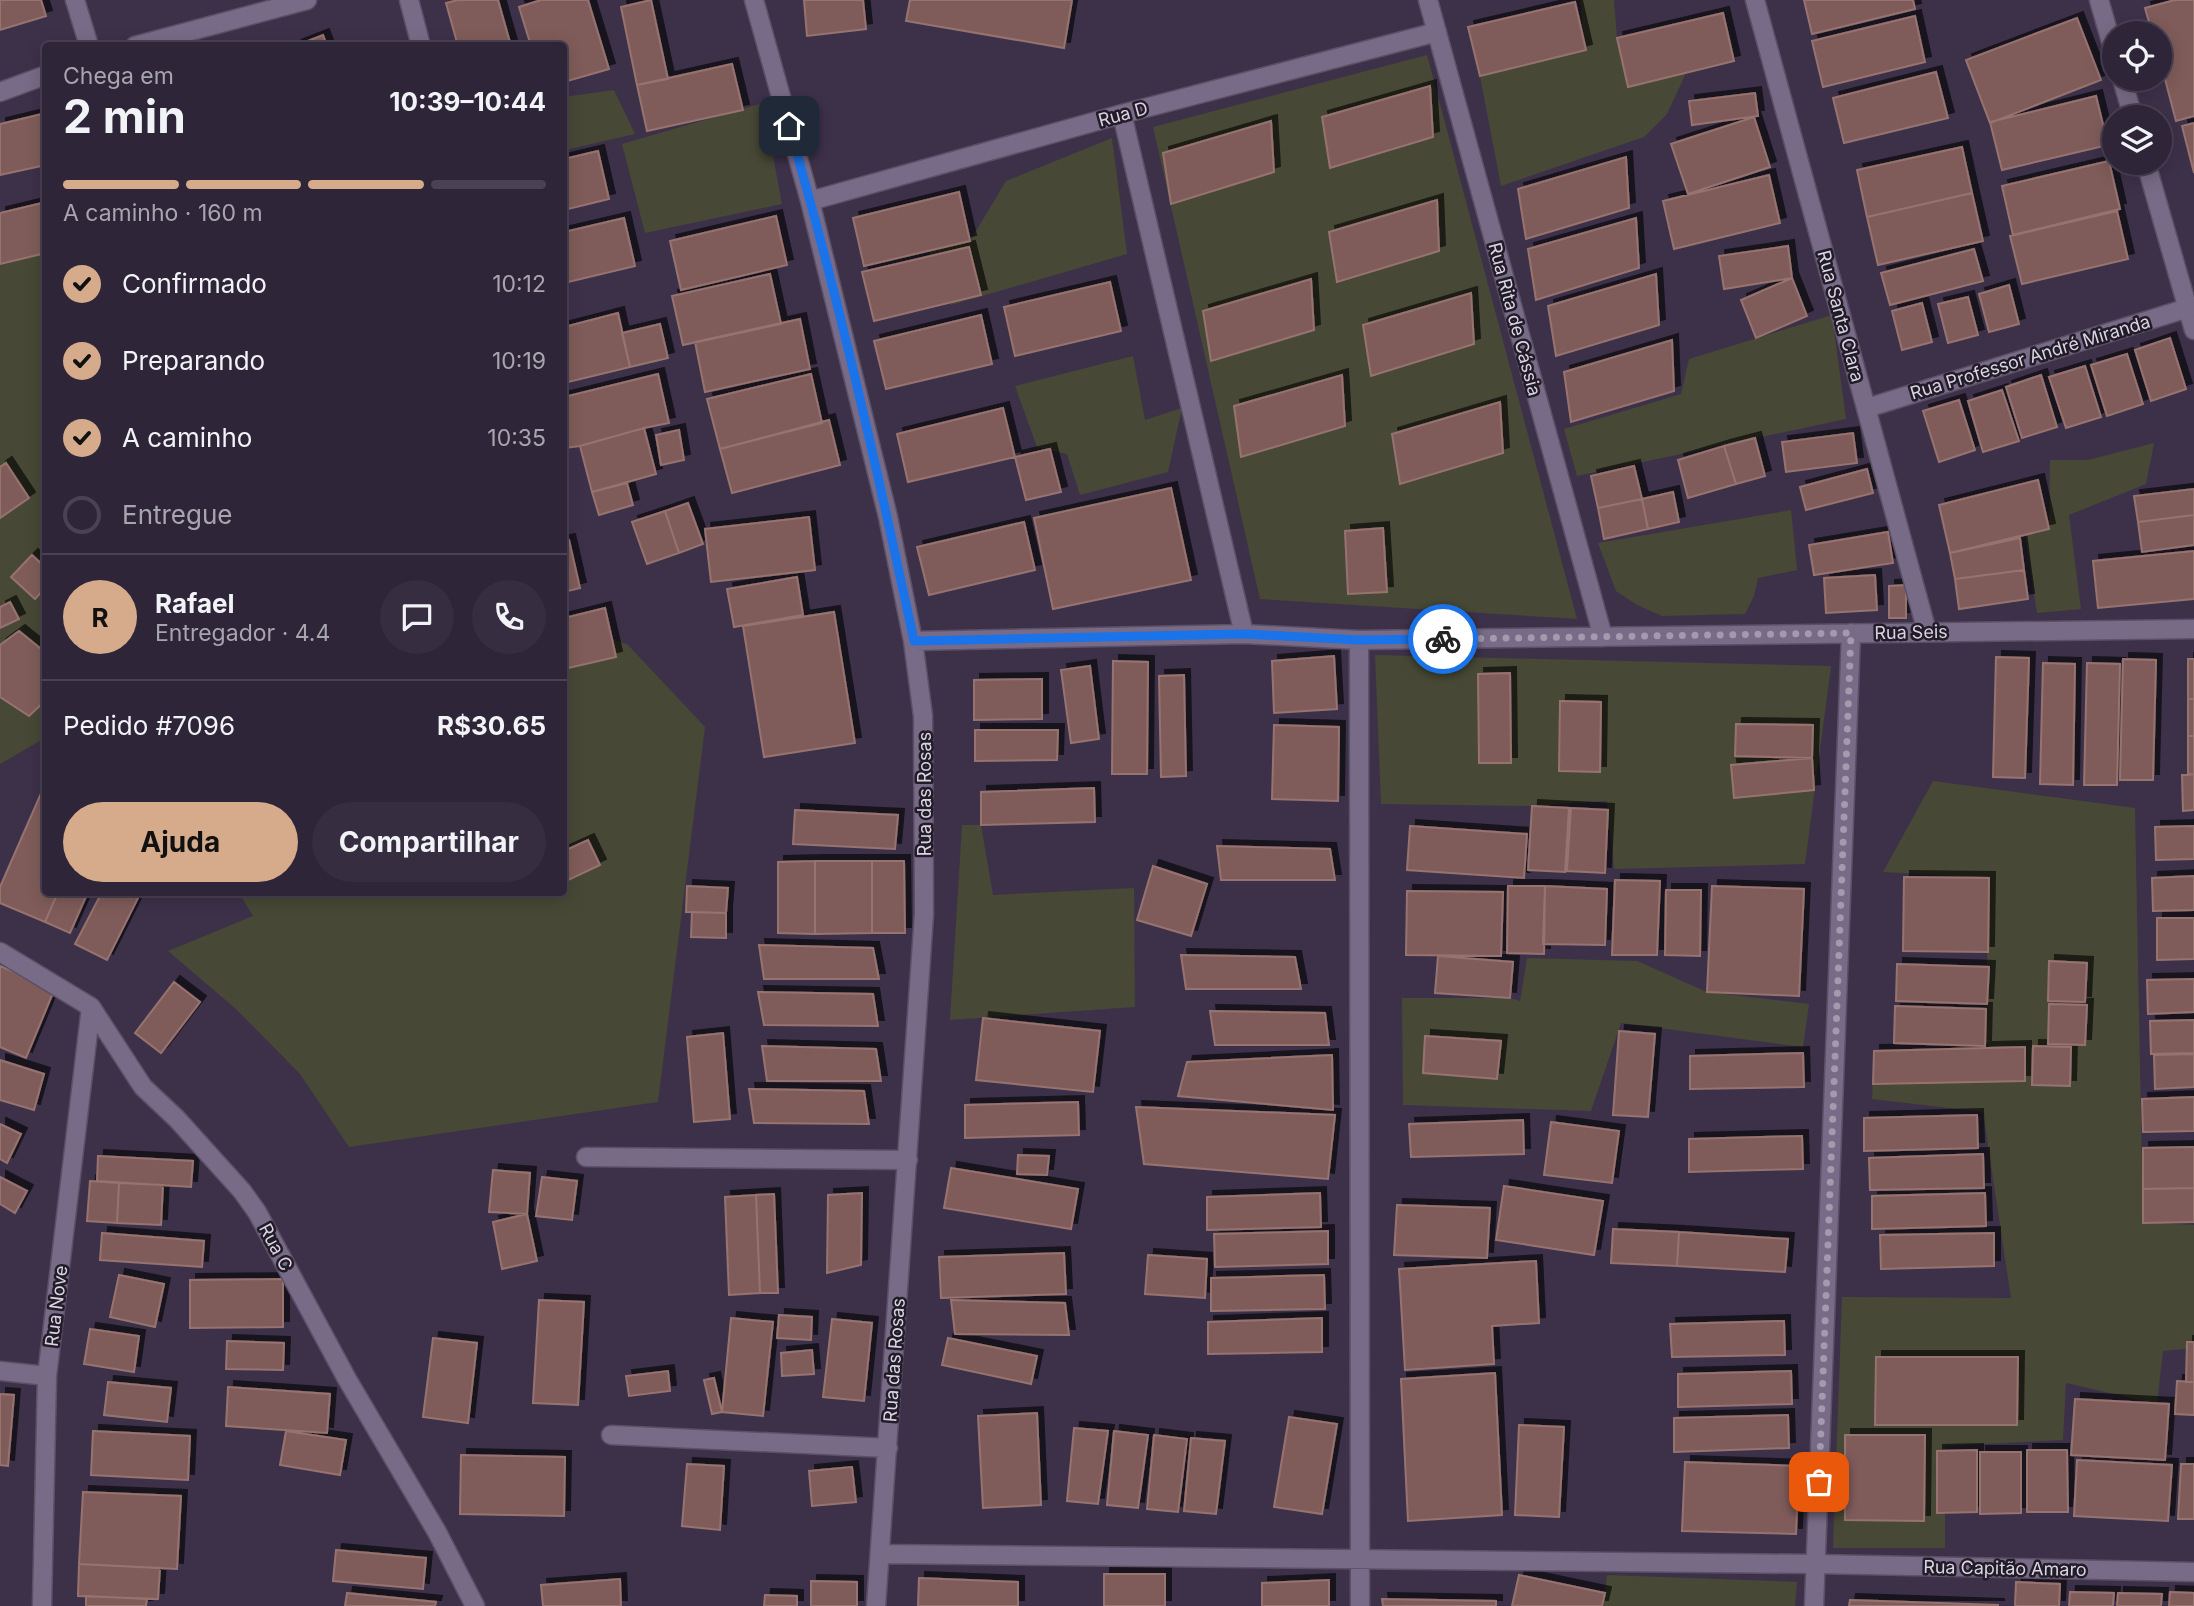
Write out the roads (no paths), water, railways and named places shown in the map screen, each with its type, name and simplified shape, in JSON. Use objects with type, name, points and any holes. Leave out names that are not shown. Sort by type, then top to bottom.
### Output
[{"type":"street","points":[[75,0],[88,42]]},
{"type":"street","points":[[150,42],[307,0]]},
{"type":"street","points":[[409,0],[420,42]]},
{"type":"street","name":"Rua das Rosas","points":[[754,0],[810,201],[888,517],[914,641],[923,716],[924,914],[876,1606]]},
{"type":"street","name":"Rua Rita de Cássia","points":[[1428,0],[1603,637]]},
{"type":"street","name":"Rua Santa Clara","points":[[1755,0],[1927,632]]},
{"type":"street","points":[[2099,0],[2105,21]]},
{"type":"street","name":"Rua D","points":[[810,201],[1122,114],[1437,32]]},
{"type":"street","points":[[0,92],[42,76]]},
{"type":"street","points":[[1122,114],[1244,634]]},
{"type":"street","points":[[2150,175],[2191,307],[2194,330]]},
{"type":"street","name":"Rua Professor André Miranda","points":[[1867,408],[2191,307]]},
{"type":"street","name":"Rua Seis","points":[[914,641],[1244,634],[1359,640],[2194,629]]},
{"type":"street","points":[[1814,1606],[1851,633]]},
{"type":"street","points":[[1359,640],[1360,1606]]},
{"type":"street","name":"Rua C","points":[[0,952],[91,1007],[143,1087],[177,1119],[242,1191],[257,1212],[347,1379],[437,1532],[475,1606]]},
{"type":"street","name":"Rua Nove","points":[[42,1606],[47,1376],[91,1007]]},
{"type":"street","points":[[586,1157],[908,1160]]},
{"type":"street","points":[[0,1371],[47,1376]]},
{"type":"street","points":[[611,1435],[888,1448]]},
{"type":"street","name":"Rua Capitão Amaro","points":[[880,1554],[1815,1564],[2194,1572]]}]
